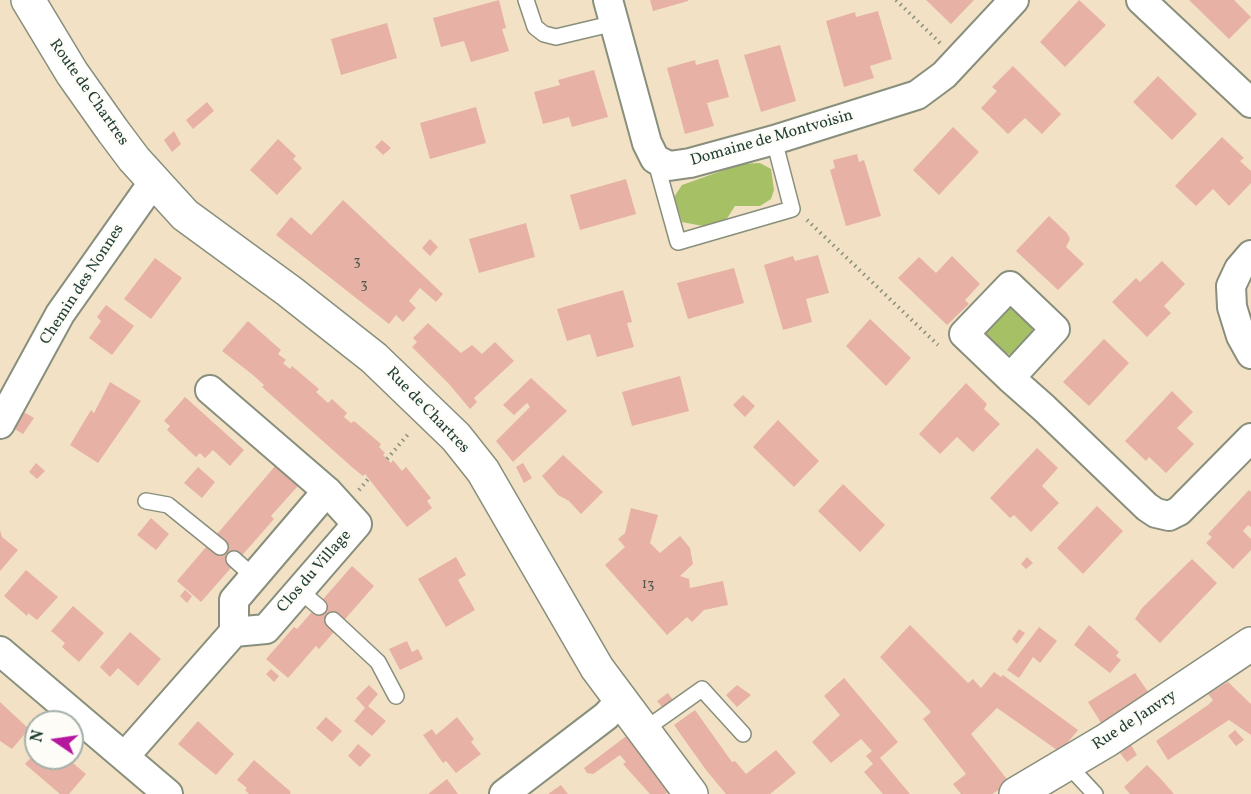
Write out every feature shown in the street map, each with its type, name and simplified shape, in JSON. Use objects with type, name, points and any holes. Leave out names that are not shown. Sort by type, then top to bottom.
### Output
[{"type":"main road","name":"Route de Chartres","points":[[28,0],[72,73],[134,159],[153,181]]},
{"type":"main road","name":"Rue de Chartres","points":[[153,181],[185,215],[289,291],[374,358],[456,437],[483,471],[597,668],[691,794]]},
{"type":"main road","name":"Rue de Janvry","points":[[1016,794],[1107,740],[1251,644]]},
{"type":"street","name":"Domaine de Montvoisin","points":[[655,159],[669,166],[690,163],[774,140],[916,95],[944,75],[1014,0]]},
{"type":"street","points":[[1141,0],[1251,103]]},
{"type":"street","points":[[612,12],[647,143],[655,159]]},
{"type":"street","name":"Chemin des Nonnes","points":[[0,424],[60,314],[153,181]]},
{"type":"street","points":[[1251,255],[1239,269],[1231,286],[1232,307],[1241,336],[1251,354]]},
{"type":"street","points":[[1010,378],[1156,513],[1169,516],[1179,511],[1251,438]]},
{"type":"street","name":"Clos du Village","points":[[210,390],[327,491],[357,524],[309,598],[266,628],[234,632]]},
{"type":"street","points":[[125,756],[234,632],[234,600],[244,568],[327,491]]},
{"type":"street","points":[[0,651],[168,794]]},
{"type":"street","points":[[504,794],[606,716],[622,699]]},
{"type":"lane","points":[[526,0],[535,27],[544,34],[556,37],[612,12]]},
{"type":"lane","points":[[655,159],[678,242],[792,209],[774,140]]},
{"type":"lane","points":[[146,501],[168,505],[220,547]]},
{"type":"lane","points":[[333,620],[378,662],[396,696]]},
{"type":"lane","points":[[644,730],[702,689],[743,734]]},
{"type":"lane","points":[[1066,763],[1095,794]]},
{"type":"path","points":[[896,0],[957,60]]},
{"type":"path","points":[[792,209],[809,221],[943,350]]},
{"type":"green space","points":[[760,163],[771,169],[774,190],[771,199],[760,206],[735,206],[724,223],[703,226],[682,222],[674,197],[682,185],[741,164]]},
{"type":"green space","points":[[1002,304],[1012,306],[1031,324],[1033,335],[1014,356],[1000,351],[985,332]]},
{"type":"building","points":[[499,0],[506,28],[502,29],[509,51],[471,62],[464,41],[441,47],[433,18]]},
{"type":"building","points":[[650,0],[688,0],[688,1],[653,11]]},
{"type":"building","points":[[926,0],[974,0],[951,24]]},
{"type":"building","points":[[1079,0],[1106,25],[1065,67],[1040,42]]},
{"type":"building","points":[[1189,0],[1234,0],[1251,17],[1229,39]]},
{"type":"building","points":[[878,11],[892,59],[870,66],[874,78],[844,87],[826,21],[855,12],[856,17]]},
{"type":"building","points":[[387,23],[397,58],[341,75],[331,39]]},
{"type":"building","points":[[780,45],[796,101],[761,112],[744,55]]},
{"type":"building","points":[[718,59],[729,97],[707,103],[714,126],[685,134],[667,68],[695,60],[696,65]]},
{"type":"building","points":[[1013,66],[1061,114],[1042,134],[1025,118],[1008,134],[981,108],[997,91],[992,87]]},
{"type":"building","points":[[594,70],[608,117],[572,127],[569,117],[543,124],[534,92],[560,85],[558,80]]},
{"type":"building","points":[[1158,76],[1197,114],[1172,140],[1133,102]]},
{"type":"building","points":[[207,102],[214,111],[193,129],[186,120]]},
{"type":"building","points":[[476,107],[486,143],[430,159],[420,123]]},
{"type":"building","points":[[953,127],[979,152],[939,195],[913,170]]},
{"type":"building","points":[[174,131],[181,144],[172,152],[164,140]]},
{"type":"building","points":[[1222,137],[1244,158],[1240,161],[1251,171],[1251,183],[1229,206],[1213,189],[1196,206],[1175,186]]},
{"type":"building","points":[[278,139],[296,156],[293,159],[302,168],[277,195],[250,170]]},
{"type":"building","points":[[382,140],[391,148],[383,155],[375,147]]},
{"type":"building","points":[[857,154],[859,162],[864,160],[881,216],[846,226],[830,170],[835,168],[833,160]]},
{"type":"building","points":[[626,179],[636,214],[580,230],[570,195]]},
{"type":"building","points":[[343,200],[443,294],[436,302],[420,288],[409,301],[416,308],[403,322],[396,315],[389,324],[276,235],[291,217],[311,235]]},
{"type":"building","points":[[1049,216],[1067,233],[1070,239],[1066,247],[1084,264],[1058,290],[1016,251]]},
{"type":"building","points":[[526,223],[535,257],[479,273],[469,239]]},
{"type":"building","points":[[430,239],[438,247],[430,256],[422,248]]},
{"type":"building","points":[[818,255],[829,293],[806,299],[812,322],[783,330],[764,265],[793,256],[795,261]]},
{"type":"building","points":[[952,256],[980,284],[965,300],[969,304],[947,325],[898,278],[919,257],[936,273]]},
{"type":"building","points":[[155,258],[182,278],[151,319],[124,299]]},
{"type":"building","points":[[1162,261],[1185,284],[1164,306],[1171,313],[1147,337],[1112,302],[1136,278],[1140,282]]},
{"type":"building","points":[[734,268],[744,303],[688,319],[677,283]]},
{"type":"building","points":[[623,290],[632,322],[627,323],[634,347],[597,357],[590,334],[567,341],[557,309]]},
{"type":"building","points":[[106,305],[134,326],[112,355],[89,338],[101,321],[97,317]]},
{"type":"building","points":[[870,319],[911,358],[886,386],[846,346]]},
{"type":"building","points":[[248,321],[281,350],[278,354],[286,360],[283,363],[290,369],[292,366],[319,389],[316,392],[328,403],[332,399],[347,413],[344,417],[351,423],[354,421],[381,444],[379,447],[385,453],[383,455],[391,463],[393,460],[402,471],[406,467],[431,498],[427,501],[432,508],[407,527],[365,474],[363,476],[353,468],[262,387],[264,385],[253,375],[222,351]]},
{"type":"building","points":[[428,323],[461,353],[472,345],[482,354],[495,342],[514,361],[474,398],[477,402],[470,409],[412,347],[417,342],[413,338]]},
{"type":"building","points":[[1104,339],[1129,363],[1089,406],[1063,382]]},
{"type":"building","points":[[680,376],[689,411],[632,426],[622,392]]},
{"type":"building","points":[[531,378],[567,411],[513,462],[496,441],[530,407],[527,403],[514,415],[503,405]]},
{"type":"building","points":[[110,382],[141,401],[98,463],[70,445],[91,410],[94,413]]},
{"type":"building","points":[[966,383],[987,404],[984,409],[1000,424],[973,452],[957,437],[940,454],[919,434]]},
{"type":"building","points":[[1172,391],[1193,412],[1177,428],[1194,444],[1166,473],[1149,457],[1146,461],[1125,441]]},
{"type":"building","points":[[743,395],[755,406],[745,417],[733,405]]},
{"type":"building","points":[[185,397],[244,450],[230,466],[213,450],[205,458],[200,453],[196,457],[167,430],[170,426],[164,421]]},
{"type":"building","points":[[22,411],[34,418],[23,434],[13,428]]},
{"type":"building","points":[[778,420],[819,461],[794,487],[753,447]]},
{"type":"building","points":[[1037,448],[1058,468],[1042,486],[1059,503],[1031,532],[1014,515],[1010,518],[990,498]]},
{"type":"building","points":[[563,455],[603,492],[581,514],[569,501],[558,495],[542,476]]},
{"type":"building","points":[[282,458],[305,478],[271,516],[274,519],[201,602],[177,581]]},
{"type":"building","points":[[36,463],[45,471],[37,479],[29,472]]},
{"type":"building","points":[[523,463],[532,478],[524,483],[516,467]]},
{"type":"building","points":[[198,467],[215,482],[202,498],[184,483]]},
{"type":"building","points":[[843,484],[885,525],[860,552],[818,511]]},
{"type":"building","points":[[1249,490],[1251,492],[1251,527],[1248,525],[1243,531],[1251,539],[1251,550],[1233,569],[1206,543],[1212,537],[1208,534]]},
{"type":"building","points":[[1097,506],[1123,531],[1083,574],[1057,548]]},
{"type":"building","points":[[631,508],[658,515],[650,543],[660,553],[680,536],[690,548],[693,564],[680,576],[689,579],[690,588],[723,581],[728,605],[704,610],[692,622],[687,617],[667,635],[605,565],[625,547],[618,539],[625,533]]},
{"type":"building","points":[[151,518],[169,534],[156,550],[137,535]]},
{"type":"building","points":[[0,530],[2,537],[18,550],[0,571]]},
{"type":"building","points":[[456,557],[466,575],[458,580],[475,610],[446,627],[418,579]]},
{"type":"building","points":[[1027,557],[1033,563],[1026,569],[1021,564]]},
{"type":"building","points":[[1192,559],[1217,583],[1160,643],[1135,619],[1142,608]]},
{"type":"building","points":[[352,566],[374,586],[319,649],[316,646],[288,678],[266,659],[294,627],[297,629]]},
{"type":"building","points":[[26,570],[58,597],[37,620],[28,613],[27,616],[4,596]]},
{"type":"building","points":[[185,590],[192,596],[187,603],[180,596]]},
{"type":"building","points":[[73,606],[104,633],[79,662],[62,647],[65,643],[51,631]]},
{"type":"building","points":[[910,625],[968,683],[973,679],[981,688],[994,672],[1001,677],[1003,675],[1078,730],[1060,752],[997,708],[971,734],[1010,783],[992,794],[961,794],[953,784],[966,774],[923,719],[931,712],[880,657]]},
{"type":"building","points":[[1089,625],[1119,652],[1116,656],[1121,660],[1110,673],[1074,645]]},
{"type":"building","points":[[1039,627],[1057,641],[1040,663],[1033,657],[1019,678],[1007,670]]},
{"type":"building","points":[[1019,629],[1025,633],[1017,644],[1012,639]]},
{"type":"building","points":[[130,632],[161,659],[138,686],[118,668],[110,677],[100,667]]},
{"type":"building","points":[[407,641],[412,652],[418,649],[423,659],[400,670],[389,649]]},
{"type":"building","points":[[271,669],[279,676],[274,682],[266,674]]},
{"type":"building","points":[[1135,673],[1151,696],[1103,726],[1088,702]]},
{"type":"building","points":[[844,678],[898,742],[880,758],[910,794],[883,794],[864,772],[873,764],[866,756],[872,751],[861,739],[831,763],[812,742],[840,715],[824,696]]},
{"type":"building","points":[[1228,682],[1251,704],[1251,735],[1229,720],[1168,760],[1156,741],[1208,705],[1213,700],[1208,694]]},
{"type":"building","points":[[369,685],[378,694],[368,706],[386,721],[372,736],[354,721],[365,708],[356,698]]},
{"type":"building","points":[[737,685],[751,695],[737,707],[726,695]]},
{"type":"building","points":[[668,693],[673,700],[662,707],[657,701]]},
{"type":"building","points":[[0,702],[24,724],[24,735],[12,749],[0,741]]},
{"type":"building","points":[[695,710],[732,762],[735,761],[746,774],[776,750],[796,773],[770,794],[726,794],[674,725]]},
{"type":"building","points":[[326,717],[342,731],[332,742],[316,728]]},
{"type":"building","points":[[457,717],[474,739],[471,742],[481,754],[456,773],[446,761],[443,763],[423,735],[432,729],[436,735]]},
{"type":"building","points":[[198,721],[234,754],[216,775],[178,744]]},
{"type":"building","points":[[1235,730],[1244,740],[1236,746],[1228,736]]},
{"type":"building","points":[[629,734],[671,791],[665,794],[650,794],[623,764],[626,762],[620,755],[593,774],[587,773],[584,768]]},
{"type":"building","points":[[358,744],[371,755],[360,767],[348,756]]},
{"type":"building","points":[[1131,745],[1137,755],[1127,762],[1120,753]]},
{"type":"building","points":[[254,760],[291,792],[290,794],[249,794],[245,790],[247,788],[237,780]]},
{"type":"building","points":[[1147,765],[1174,794],[1130,794],[1124,787]]},
{"type":"building","points":[[32,770],[81,770],[86,774],[69,794],[60,794]]},
{"type":"building","points":[[447,779],[458,794],[428,794]]},
{"type":"building","points":[[561,785],[568,794],[548,794]]}]
